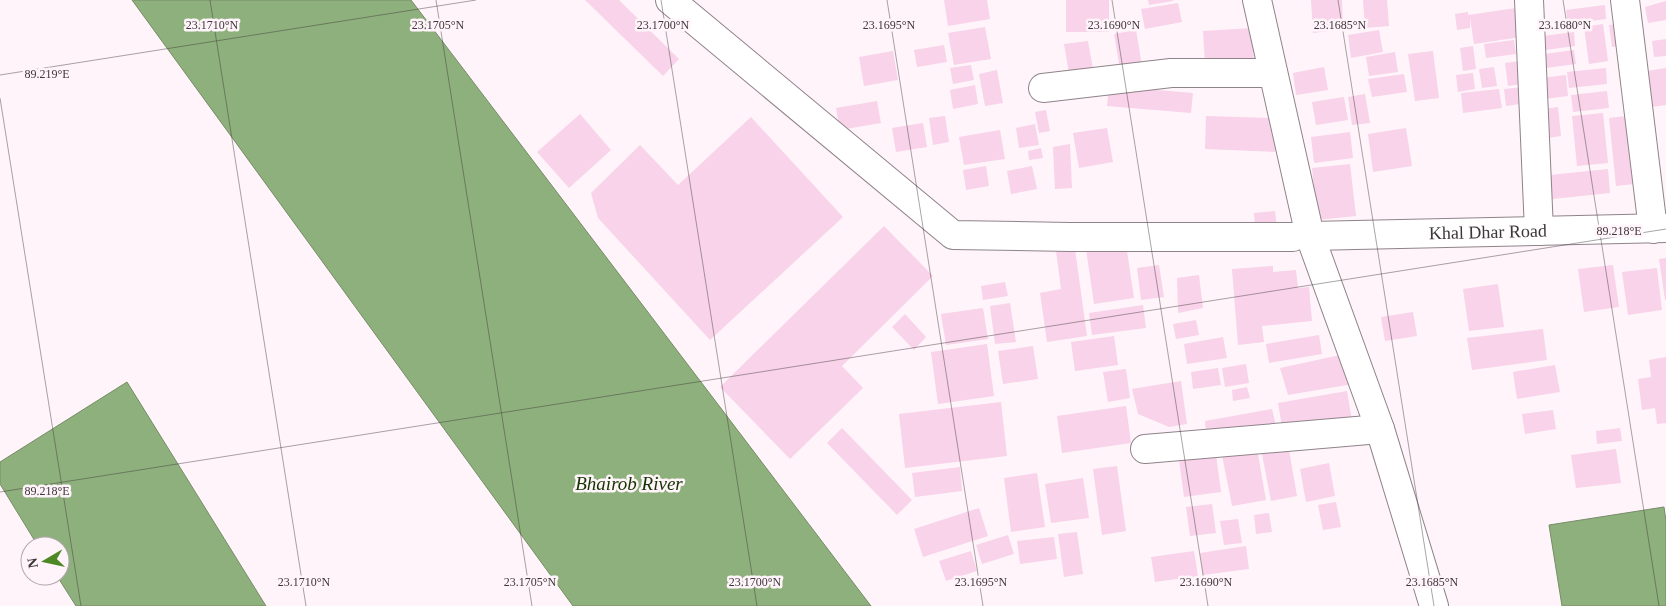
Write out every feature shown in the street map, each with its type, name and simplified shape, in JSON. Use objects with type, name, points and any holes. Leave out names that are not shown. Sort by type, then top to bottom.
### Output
[{"type":"street","name":"Khal Dhar Road","points":[[670,0],[953,235],[1070,237],[1302,236],[1659,228]]},
{"type":"street","points":[[1257,0],[1273,73],[1302,236],[1380,429],[1434,606]]},
{"type":"street","points":[[1529,0],[1539,231]]},
{"type":"street","points":[[1625,0],[1659,228]]},
{"type":"street","points":[[1043,88],[1171,73],[1273,73]]},
{"type":"street","points":[[1144,449],[1380,429]]},
{"type":"water","name":"Bhairob River","points":[[132,0],[411,0],[871,606],[573,606]]},
{"type":"water","points":[[127,382],[266,606],[76,606],[63,586],[70,586],[70,536],[32,536],[0,484],[0,462]]},
{"type":"water","points":[[1664,507],[1666,521],[1666,606],[1562,606],[1549,525]]},
{"type":"building","points":[[585,0],[619,0],[679,59],[663,76]]},
{"type":"building","points":[[944,0],[987,0],[990,19],[948,26]]},
{"type":"building","points":[[1066,0],[1109,0],[1109,32],[1066,32]]},
{"type":"building","points":[[1148,0],[1173,0],[1173,1],[1149,5]]},
{"type":"building","points":[[1311,0],[1342,0],[1343,29],[1313,33]]},
{"type":"building","points":[[1363,0],[1387,0],[1389,26],[1365,28]]},
{"type":"building","points":[[1666,1],[1666,20],[1648,23],[1645,7]]},
{"type":"building","points":[[1178,3],[1182,22],[1145,29],[1141,9]]},
{"type":"building","points":[[1605,5],[1606,19],[1568,24],[1566,10]]},
{"type":"building","points":[[1523,7],[1527,36],[1474,44],[1470,18],[1470,28],[1457,30],[1455,14],[1468,12],[1468,15]]},
{"type":"building","points":[[1603,24],[1608,61],[1589,64],[1584,27]]},
{"type":"building","points":[[1618,24],[1621,46],[1612,47],[1609,25]]},
{"type":"building","points":[[985,27],[991,59],[954,65],[948,33]]},
{"type":"building","points":[[1252,28],[1254,61],[1205,64],[1203,31]]},
{"type":"building","points":[[1136,30],[1143,72],[1121,75],[1114,34]]},
{"type":"building","points":[[1379,30],[1383,52],[1351,58],[1348,35]]},
{"type":"building","points":[[1574,32],[1575,46],[1545,50],[1543,36]]},
{"type":"building","points":[[1666,39],[1666,56],[1654,57],[1652,41]]},
{"type":"building","points":[[1514,40],[1516,54],[1486,58],[1484,44]]},
{"type":"building","points":[[1088,41],[1093,69],[1069,73],[1064,44]]},
{"type":"building","points":[[944,45],[947,62],[917,67],[914,50]]},
{"type":"building","points":[[1473,46],[1476,69],[1463,71],[1460,48]]},
{"type":"building","points":[[1574,50],[1576,64],[1546,68],[1544,54]]},
{"type":"building","points":[[893,51],[898,80],[864,86],[859,57]]},
{"type":"building","points":[[1433,51],[1439,98],[1415,101],[1408,54]]},
{"type":"building","points":[[1395,52],[1398,72],[1369,76],[1366,57]]},
{"type":"building","points":[[1520,61],[1523,84],[1508,86],[1505,63]]},
{"type":"building","points":[[971,65],[974,80],[953,84],[950,68]]},
{"type":"building","points":[[1324,67],[1328,90],[1296,95],[1293,73]]},
{"type":"building","points":[[1494,67],[1497,86],[1482,88],[1479,69]]},
{"type":"building","points":[[1606,68],[1607,84],[1569,88],[1567,72]]},
{"type":"building","points":[[1666,68],[1666,105],[1627,110],[1621,75]]},
{"type":"building","points":[[997,70],[1003,103],[985,106],[979,74]]},
{"type":"building","points":[[1473,73],[1475,89],[1458,92],[1456,75]]},
{"type":"building","points":[[1404,74],[1407,92],[1372,97],[1368,79]]},
{"type":"building","points":[[1566,75],[1568,96],[1529,101],[1526,80]]},
{"type":"building","points":[[975,85],[978,104],[953,109],[950,90]]},
{"type":"building","points":[[1109,86],[1193,93],[1191,113],[1107,106]]},
{"type":"building","points":[[1524,87],[1526,103],[1506,106],[1504,89]]},
{"type":"building","points":[[1499,89],[1502,108],[1463,113],[1461,93]]},
{"type":"building","points":[[1607,91],[1609,108],[1573,112],[1571,95]]},
{"type":"building","points":[[1365,94],[1370,123],[1352,125],[1348,97]]},
{"type":"building","points":[[1344,97],[1348,120],[1316,125],[1312,102]]},
{"type":"building","points":[[877,101],[881,123],[840,130],[836,108]]},
{"type":"building","points":[[1558,107],[1561,136],[1535,140],[1531,111]]},
{"type":"building","points":[[1046,110],[1050,131],[1039,133],[1035,112]]},
{"type":"building","points":[[1603,113],[1608,163],[1577,166],[1572,116]]},
{"type":"building","points":[[580,114],[611,150],[569,188],[537,152]]},
{"type":"building","points":[[945,116],[949,142],[933,145],[929,118]]},
{"type":"building","points":[[1206,116],[1276,118],[1275,152],[1205,149]]},
{"type":"building","points":[[1626,116],[1634,184],[1616,186],[1609,118]]},
{"type":"building","points":[[751,117],[843,217],[710,340],[598,218],[591,193],[640,145],[678,185]]},
{"type":"building","points":[[923,123],[927,147],[896,152],[892,128]]},
{"type":"building","points":[[1035,124],[1039,145],[1019,148],[1016,128]]},
{"type":"building","points":[[1107,128],[1113,162],[1079,168],[1073,133]]},
{"type":"building","points":[[1406,128],[1412,166],[1373,172],[1368,134]]},
{"type":"building","points":[[1000,130],[1005,159],[964,165],[959,137]]},
{"type":"building","points":[[1350,132],[1353,158],[1314,163],[1311,137]]},
{"type":"building","points":[[1070,144],[1072,188],[1055,189],[1053,147]]},
{"type":"building","points":[[1041,148],[1043,158],[1029,160],[1028,151]]},
{"type":"building","points":[[1350,164],[1356,216],[1317,220],[1312,168]]},
{"type":"building","points":[[986,166],[989,186],[966,190],[963,170]]},
{"type":"building","points":[[1032,166],[1037,189],[1011,194],[1007,171]]},
{"type":"building","points":[[1608,169],[1610,193],[1533,201],[1531,177]]},
{"type":"building","points":[[1275,211],[1277,228],[1255,231],[1254,213]]},
{"type":"building","points":[[884,226],[933,276],[842,366],[863,388],[790,459],[720,387]]},
{"type":"building","points":[[1126,244],[1134,298],[1094,304],[1086,249]]},
{"type":"building","points":[[1075,249],[1087,336],[1047,342],[1040,293],[1061,289],[1056,251]]},
{"type":"building","points":[[1666,258],[1666,300],[1665,300],[1659,259]]},
{"type":"building","points":[[1159,265],[1164,297],[1141,300],[1137,268]]},
{"type":"building","points":[[1613,265],[1619,307],[1584,312],[1578,269]]},
{"type":"building","points":[[1273,266],[1273,272],[1296,270],[1298,288],[1309,287],[1312,321],[1262,326],[1264,342],[1238,345],[1232,269]]},
{"type":"building","points":[[1657,268],[1662,310],[1628,315],[1622,272]]},
{"type":"building","points":[[1199,275],[1203,308],[1178,313],[1177,278]]},
{"type":"building","points":[[1005,282],[1008,296],[983,300],[981,286]]},
{"type":"building","points":[[1498,284],[1504,327],[1469,331],[1463,289]]},
{"type":"building","points":[[1010,303],[1016,342],[995,344],[990,306]]},
{"type":"building","points":[[1143,305],[1146,328],[1092,335],[1089,313]]},
{"type":"building","points":[[983,308],[988,339],[946,345],[941,314]]},
{"type":"building","points":[[1413,312],[1417,336],[1385,341],[1381,317]]},
{"type":"building","points":[[905,314],[926,337],[914,350],[892,327]]},
{"type":"building","points":[[1196,320],[1199,335],[1176,339],[1173,324]]},
{"type":"building","points":[[1543,329],[1547,360],[1472,370],[1467,338]]},
{"type":"building","points":[[1319,335],[1322,354],[1269,363],[1266,344]]},
{"type":"building","points":[[1114,336],[1118,365],[1075,371],[1071,342]]},
{"type":"building","points":[[1223,337],[1227,358],[1187,364],[1184,344]]},
{"type":"building","points":[[987,344],[994,396],[938,404],[931,352]]},
{"type":"building","points":[[1033,346],[1038,379],[1003,384],[998,351]]},
{"type":"building","points":[[1345,354],[1353,384],[1288,395],[1280,368]]},
{"type":"building","points":[[1666,357],[1666,423],[1657,424],[1655,408],[1642,410],[1638,379],[1651,377],[1649,360]]},
{"type":"building","points":[[1246,364],[1249,383],[1225,387],[1222,368]]},
{"type":"building","points":[[1555,365],[1560,392],[1517,399],[1513,372]]},
{"type":"building","points":[[1218,368],[1221,385],[1193,389],[1191,372]]},
{"type":"building","points":[[1126,369],[1130,398],[1108,402],[1103,372]]},
{"type":"building","points":[[1181,381],[1187,424],[1169,427],[1138,414],[1132,389]]},
{"type":"building","points":[[1247,387],[1250,398],[1233,401],[1232,390]]},
{"type":"building","points":[[1347,391],[1352,421],[1283,432],[1278,403]]},
{"type":"building","points":[[1001,402],[1007,456],[905,468],[899,414]]},
{"type":"building","points":[[1126,406],[1131,443],[1062,453],[1057,416]]},
{"type":"building","points":[[1272,409],[1277,430],[1207,443],[1205,421]]},
{"type":"building","points":[[1553,410],[1556,429],[1525,434],[1522,414]]},
{"type":"building","points":[[842,428],[912,500],[897,515],[827,443]]},
{"type":"building","points":[[1620,428],[1622,441],[1597,444],[1596,431]]},
{"type":"building","points":[[1256,443],[1266,500],[1232,506],[1221,450]]},
{"type":"building","points":[[1288,444],[1297,496],[1271,501],[1261,449]]},
{"type":"building","points":[[1215,447],[1221,492],[1184,497],[1178,452]]},
{"type":"building","points":[[1616,449],[1621,483],[1576,488],[1571,455]]},
{"type":"building","points":[[1329,463],[1335,496],[1306,502],[1300,469]]},
{"type":"building","points":[[1117,466],[1126,531],[1102,535],[1093,469]]},
{"type":"building","points":[[960,467],[962,491],[915,497],[912,473]]},
{"type":"building","points":[[1037,473],[1045,527],[1011,532],[1004,478]]},
{"type":"building","points":[[1083,478],[1089,518],[1051,523],[1045,484]]},
{"type":"building","points":[[1336,502],[1341,527],[1323,530],[1318,505]]},
{"type":"building","points":[[1212,504],[1216,533],[1190,536],[1186,507]]},
{"type":"building","points":[[979,508],[988,536],[923,557],[914,529]]},
{"type":"building","points":[[1269,513],[1272,532],[1256,534],[1254,515]]},
{"type":"building","points":[[1238,519],[1242,543],[1224,545],[1220,521]]},
{"type":"building","points":[[1077,532],[1083,574],[1064,577],[1058,534]]},
{"type":"building","points":[[1008,535],[1014,554],[982,564],[976,545]]},
{"type":"building","points":[[1054,537],[1057,559],[1020,564],[1017,541]]},
{"type":"building","points":[[1246,546],[1249,569],[1203,575],[1200,553]]},
{"type":"building","points":[[971,551],[977,571],[946,581],[939,561]]},
{"type":"building","points":[[1194,551],[1198,576],[1155,582],[1151,557]]}]
